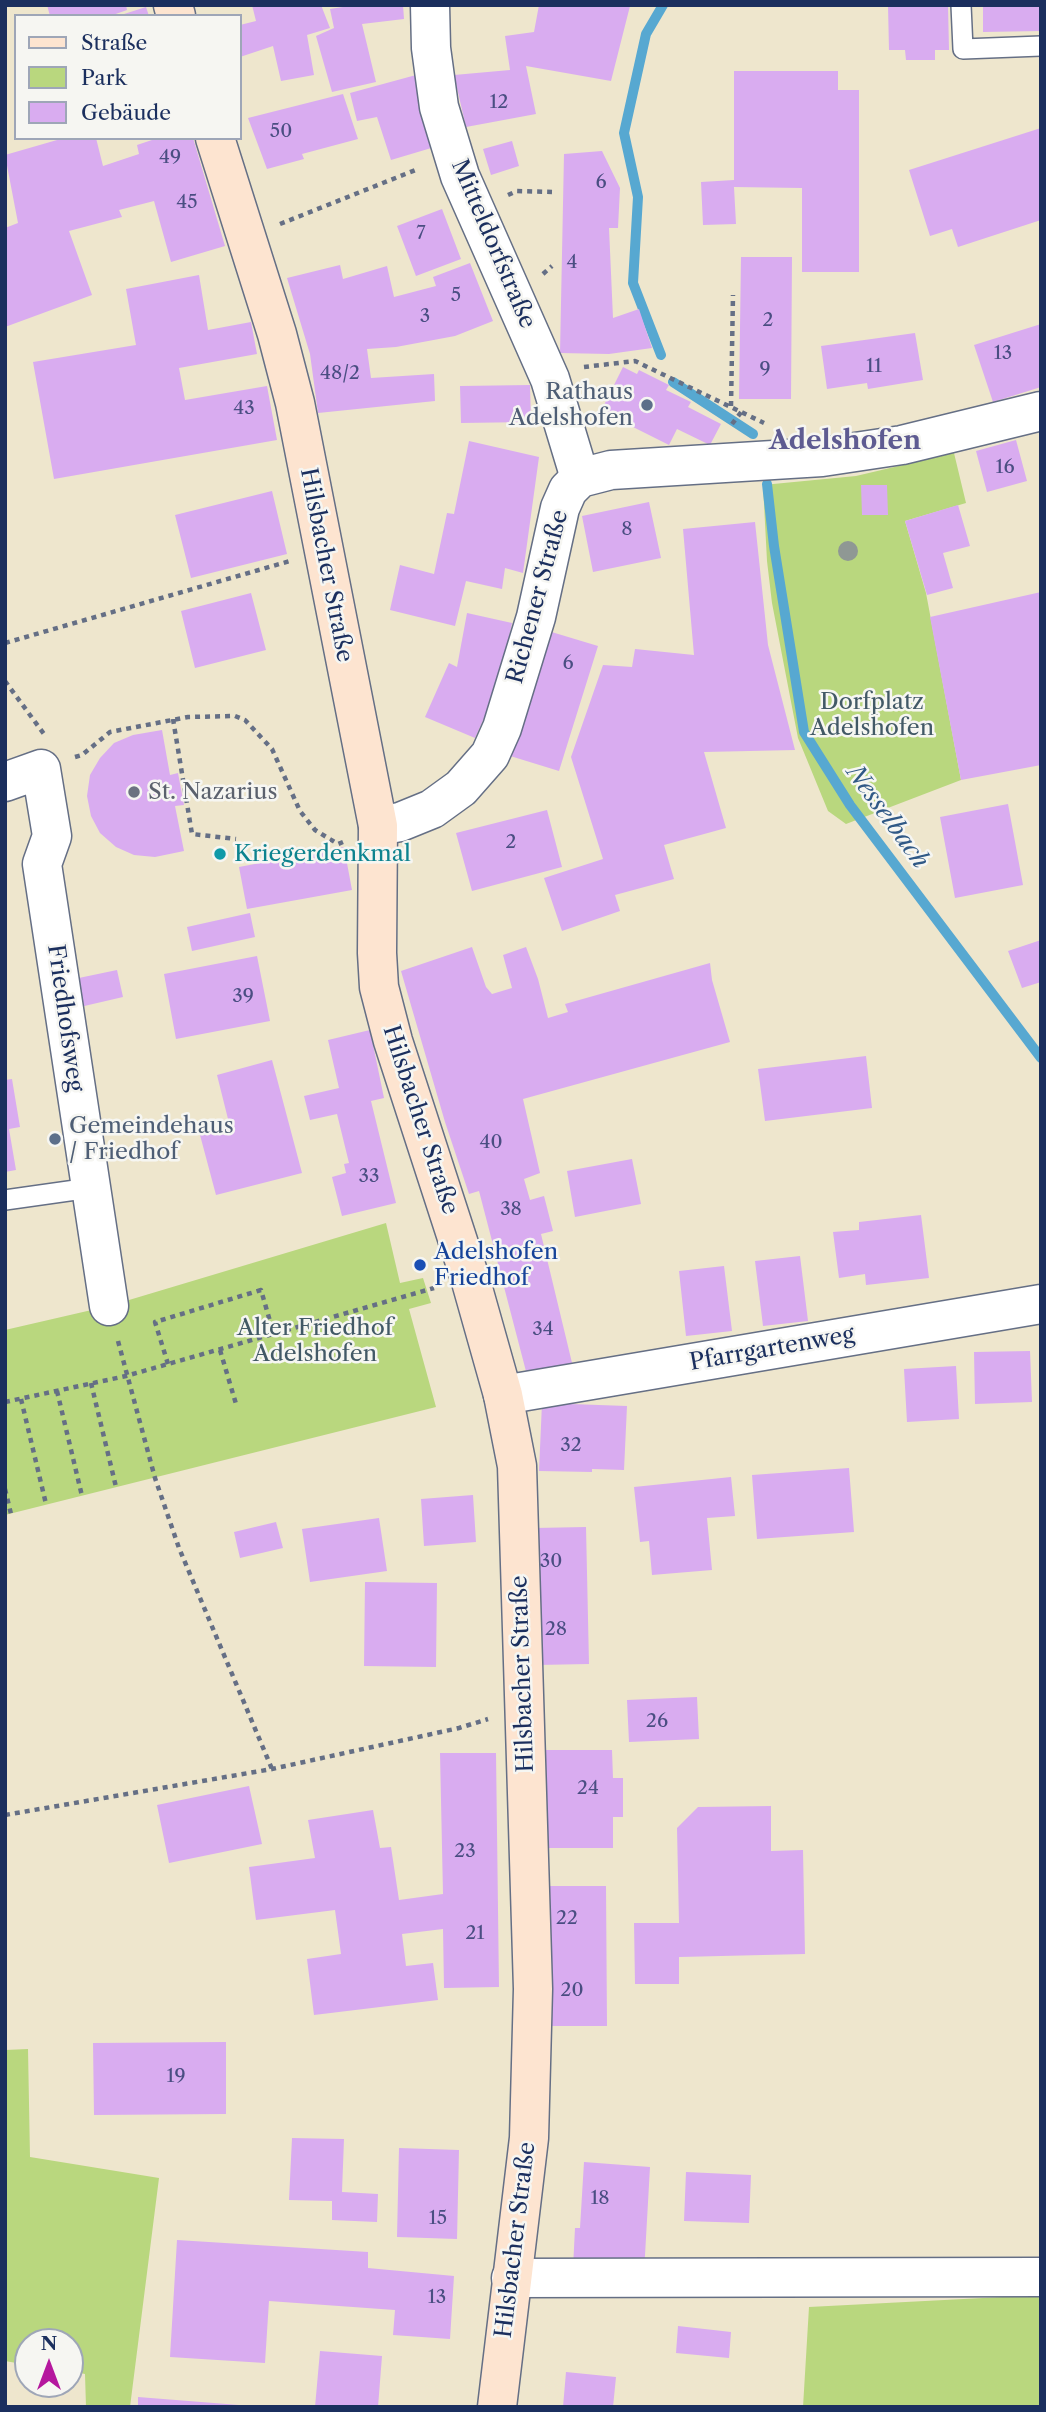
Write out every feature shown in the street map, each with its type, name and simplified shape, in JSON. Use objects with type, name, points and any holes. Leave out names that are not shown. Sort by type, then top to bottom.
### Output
[{"type":"main road","name":"Hilsbacher Straße","points":[[216,140],[277,334],[295,403],[378,825],[379,987],[393,1041],[470,1278],[503,1395],[517,1466],[533,1989],[529,2138],[497,2407]]},
{"type":"street","name":"Mitteldorfstraße","points":[[430,5],[431,48],[439,107],[460,176],[550,379],[580,478]]},
{"type":"street","points":[[580,478],[727,447],[822,457],[902,445],[1041,411]]},
{"type":"street","name":"Richener Straße","points":[[378,825],[400,822],[432,809],[461,788],[490,755],[502,728],[536,617],[561,508],[568,490],[580,478]]},
{"type":"street","points":[[5,782],[52,764]]},
{"type":"street","name":"Friedhofsweg","points":[[52,764],[52,836],[42,864],[109,1307]]},
{"type":"street","name":"Pfarrgartenweg","points":[[503,1395],[1041,1304]]},
{"type":"street","points":[[511,2278],[1041,2277]]},
{"type":"lane","points":[[961,5],[963,49],[1041,46]]},
{"type":"lane","points":[[5,1200],[90,1188]]},
{"type":"path","points":[[246,237],[454,155]]},
{"type":"path","points":[[731,406],[733,295]]},
{"type":"path","points":[[550,379],[592,365],[635,361],[742,411],[727,447]]},
{"type":"path","points":[[5,643],[324,551]]},
{"type":"path","points":[[5,681],[52,764],[82,755],[110,732],[173,719],[223,715],[245,720],[272,748],[300,811],[315,830],[338,844],[378,825]]},
{"type":"path","points":[[173,719],[192,834],[236,839]]},
{"type":"path","points":[[168,1364],[156,1322],[261,1290],[274,1335]]},
{"type":"path","points":[[5,1402],[126,1376],[427,1290]]},
{"type":"path","points":[[109,1307],[155,1478],[179,1548],[272,1769]]},
{"type":"path","points":[[220,1350],[236,1404]]},
{"type":"path","points":[[91,1383],[116,1487]]},
{"type":"path","points":[[57,1391],[82,1496]]},
{"type":"path","points":[[21,1399],[46,1504]]},
{"type":"path","points":[[5,1489],[11,1514]]},
{"type":"path","points":[[5,1815],[272,1769],[459,1728],[524,1709]]},
{"type":"green space","name":"Dorfplatz Adelshofen","points":[[954,453],[966,503],[905,521],[926,593],[961,780],[846,824],[828,811],[798,738],[772,603],[763,485],[856,476]]},
{"type":"green space","name":"Alter Friedhof Adelshofen","points":[[386,1223],[400,1283],[423,1278],[431,1303],[409,1309],[436,1407],[5,1515],[5,1330],[109,1306]]},
{"type":"green space","points":[[28,2049],[30,2157],[159,2178],[130,2407],[86,2407],[84,2328],[14,2328],[14,2363],[5,2361],[5,2050]]},
{"type":"green space","points":[[1041,2295],[1041,2407],[803,2407],[809,2307]]},
{"type":"building","points":[[47,5],[126,5],[127,10],[116,14],[49,14]]},
{"type":"building","points":[[252,5],[321,5],[330,28],[307,35],[314,75],[281,81],[273,46],[242,56],[242,24],[256,21]]},
{"type":"building","points":[[356,5],[403,5],[404,19],[362,24],[376,82],[332,92],[316,36],[334,28],[330,9]]},
{"type":"building","points":[[539,5],[630,6],[611,81],[526,66],[536,114],[466,127],[454,75],[510,70],[505,36],[534,32]]},
{"type":"building","points":[[888,5],[948,5],[949,50],[935,50],[935,60],[906,60],[905,50],[889,50]]},
{"type":"building","points":[[983,5],[1041,5],[1041,31],[983,32]]},
{"type":"building","points":[[146,7],[148,14],[124,14]]},
{"type":"building","points":[[734,71],[838,71],[838,90],[859,90],[859,272],[802,272],[802,188],[734,187],[736,224],[703,225],[701,182],[734,180]]},
{"type":"building","points":[[416,75],[438,146],[391,160],[377,117],[357,121],[350,93]]},
{"type":"building","points":[[343,94],[358,139],[302,154],[304,159],[267,169],[248,118]]},
{"type":"building","points":[[1041,128],[1041,220],[958,247],[952,229],[930,236],[909,170]]},
{"type":"building","points":[[57,140],[96,140],[103,166],[139,154],[137,145],[152,140],[194,140],[225,246],[171,262],[154,201],[119,210],[122,217],[69,231],[92,295],[5,327],[5,228],[18,223],[5,155]]},
{"type":"building","points":[[512,141],[519,166],[491,175],[483,149]]},
{"type":"building","points":[[602,151],[620,188],[618,228],[609,228],[613,318],[639,309],[652,348],[609,354],[560,353],[564,154]]},
{"type":"building","points":[[442,209],[461,259],[416,276],[397,226]]},
{"type":"building","points":[[741,257],[792,257],[791,399],[739,399]]},
{"type":"building","points":[[470,263],[493,321],[455,336],[396,347],[367,349],[371,378],[434,374],[435,401],[318,413],[310,354],[287,278],[340,265],[343,279],[387,266],[394,297],[436,286],[433,277]]},
{"type":"building","points":[[199,275],[208,330],[251,322],[257,354],[179,368],[185,400],[267,386],[277,440],[54,479],[33,362],[136,345],[126,289]]},
{"type":"building","points":[[1041,324],[1041,387],[993,402],[974,345]]},
{"type":"building","points":[[915,333],[923,380],[868,389],[867,383],[827,389],[821,346]]},
{"type":"building","name":"Rathaus Adelshofen","points":[[623,367],[637,374],[639,370],[669,385],[666,390],[691,402],[688,407],[721,424],[710,445],[677,429],[669,445],[601,411]]},
{"type":"building","points":[[530,385],[531,422],[461,423],[460,386]]},
{"type":"building","points":[[1016,440],[1027,481],[987,492],[976,451]]},
{"type":"building","points":[[469,441],[539,457],[523,573],[505,568],[502,589],[466,581],[455,626],[390,610],[400,565],[434,574],[447,513],[454,514]]},
{"type":"building","points":[[861,485],[887,485],[888,515],[862,515]]},
{"type":"building","points":[[272,491],[287,554],[191,578],[175,515]]},
{"type":"building","points":[[649,502],[661,558],[593,572],[582,516]]},
{"type":"building","points":[[958,505],[970,546],[943,553],[953,588],[927,595],[905,521]]},
{"type":"building","points":[[755,522],[768,645],[795,750],[704,752],[726,828],[664,845],[674,879],[615,895],[620,911],[562,931],[544,878],[603,859],[571,757],[603,665],[632,667],[635,649],[694,655],[683,529]]},
{"type":"building","points":[[1041,592],[1041,765],[961,780],[930,617]]},
{"type":"building","points":[[251,593],[266,650],[195,668],[181,611]]},
{"type":"building","points":[[467,613],[512,623],[499,685],[475,738],[425,717],[449,663],[457,667]]},
{"type":"building","points":[[545,630],[598,646],[559,771],[507,755]]},
{"type":"building","name":"St. Nazarius","points":[[162,730],[170,775],[178,773],[184,805],[175,806],[184,851],[155,857],[134,855],[116,847],[100,833],[91,816],[87,796],[90,775],[100,758],[114,743],[133,735]]},
{"type":"building","points":[[1008,804],[1023,885],[955,898],[940,817]]},
{"type":"building","points":[[547,810],[562,867],[472,891],[456,833]]},
{"type":"building","points":[[344,847],[352,890],[247,909],[239,867]]},
{"type":"building","points":[[250,913],[255,937],[192,951],[187,927]]},
{"type":"building","points":[[1041,940],[1041,982],[1022,988],[1008,951]]},
{"type":"building","points":[[472,947],[486,987],[492,994],[512,988],[503,955],[526,947],[548,1018],[568,1012],[565,1004],[710,963],[712,980],[730,1042],[523,1099],[540,1173],[524,1179],[530,1200],[544,1196],[553,1231],[541,1234],[573,1367],[528,1379],[479,1191],[469,1194],[401,971]]},
{"type":"building","points":[[257,956],[270,1021],[176,1039],[164,974]]},
{"type":"building","points":[[117,970],[123,997],[80,1007],[74,979]]},
{"type":"building","points":[[370,1030],[384,1098],[371,1101],[396,1203],[342,1216],[332,1177],[346,1173],[344,1164],[349,1163],[337,1114],[310,1120],[304,1096],[339,1088],[328,1040]]},
{"type":"building","points":[[866,1056],[872,1108],[765,1121],[758,1069]]},
{"type":"building","points":[[272,1060],[302,1173],[216,1195],[200,1135],[230,1127],[217,1075]]},
{"type":"building","points":[[12,1079],[20,1127],[9,1129],[16,1170],[5,1172],[5,1080]]},
{"type":"building","points":[[632,1159],[641,1204],[575,1217],[567,1171]]},
{"type":"building","points":[[921,1215],[929,1278],[866,1285],[865,1274],[839,1278],[833,1232],[859,1230],[859,1222]]},
{"type":"building","points":[[800,1256],[808,1321],[763,1326],[755,1261]]},
{"type":"building","points":[[724,1266],[732,1331],[686,1336],[679,1271]]},
{"type":"building","points":[[1030,1351],[1032,1402],[975,1404],[974,1352]]},
{"type":"building","points":[[956,1366],[959,1419],[907,1422],[904,1369]]},
{"type":"building","points":[[542,1403],[627,1406],[624,1470],[539,1471]]},
{"type":"building","points":[[849,1468],[854,1532],[757,1539],[752,1475]]},
{"type":"building","points":[[731,1477],[735,1516],[707,1518],[712,1570],[652,1575],[649,1541],[640,1542],[634,1487]]},
{"type":"building","points":[[473,1495],[476,1542],[424,1546],[421,1499]]},
{"type":"building","points":[[379,1518],[387,1571],[310,1582],[302,1529]]},
{"type":"building","points":[[276,1522],[283,1548],[240,1558],[234,1532]]},
{"type":"building","points":[[586,1527],[589,1664],[537,1665],[534,1528]]},
{"type":"building","points":[[365,1582],[437,1583],[436,1667],[364,1666]]},
{"type":"building","points":[[697,1697],[699,1739],[629,1742],[627,1700]]},
{"type":"building","points":[[545,1750],[612,1750],[613,1778],[623,1778],[623,1817],[613,1817],[613,1848],[546,1848]]},
{"type":"building","points":[[440,1753],[496,1753],[499,1987],[444,1988],[443,1929],[402,1934],[406,1966],[433,1963],[438,2000],[314,2015],[307,1959],[341,1954],[335,1910],[256,1920],[249,1867],[315,1858],[308,1820],[373,1810],[380,1848],[391,1847],[399,1900],[443,1894]]},
{"type":"building","points":[[249,1786],[262,1844],[169,1863],[157,1805]]},
{"type":"building","points":[[771,1806],[771,1851],[803,1850],[805,1954],[679,1957],[679,1984],[635,1984],[634,1923],[679,1923],[677,1828],[698,1807]]},
{"type":"building","points":[[550,1886],[606,1886],[607,2026],[551,2026]]},
{"type":"building","points":[[226,2042],[226,2114],[94,2115],[93,2043]]},
{"type":"building","points":[[292,2138],[344,2139],[342,2192],[378,2194],[377,2222],[332,2220],[332,2201],[289,2200]]},
{"type":"building","points":[[399,2148],[459,2150],[457,2239],[397,2237]]},
{"type":"building","points":[[584,2162],[650,2167],[644,2273],[573,2268],[575,2228],[580,2228]]},
{"type":"building","points":[[686,2172],[751,2175],[749,2223],[684,2221]]},
{"type":"building","points":[[177,2240],[368,2252],[368,2268],[454,2276],[450,2339],[393,2335],[395,2310],[269,2301],[265,2363],[170,2357]]},
{"type":"building","points":[[678,2326],[731,2332],[729,2358],[676,2353]]},
{"type":"building","points":[[320,2351],[382,2356],[378,2407],[315,2407]]},
{"type":"building","points":[[566,2372],[616,2377],[613,2407],[563,2407]]},
{"type":"building","points":[[138,2397],[239,2405],[239,2407],[138,2407]]},
{"type":"waterway","name":"Nesselbach","points":[[661,355],[633,283],[638,197],[624,133],[646,34],[663,5]]},
{"type":"waterway","name":"Nesselbach","points":[[673,382],[753,434]]},
{"type":"waterway","name":"Nesselbach","points":[[767,484],[774,546],[804,732],[850,805],[1041,1058]]},
{"type":"place","name":"Rathaus Adelshofen","points":[[647,405]]},
{"type":"place","name":"St. Nazarius","points":[[134,792]]},
{"type":"place","name":"Kriegerdenkmal","points":[[220,854]]},
{"type":"place","name":"Gemeindehaus / Friedhof","points":[[55,1139]]},
{"type":"place","name":"Adelshofen Friedhof","points":[[420,1265]]},
{"type":"district","name":"Adelshofen","points":[[845,441]]}]
